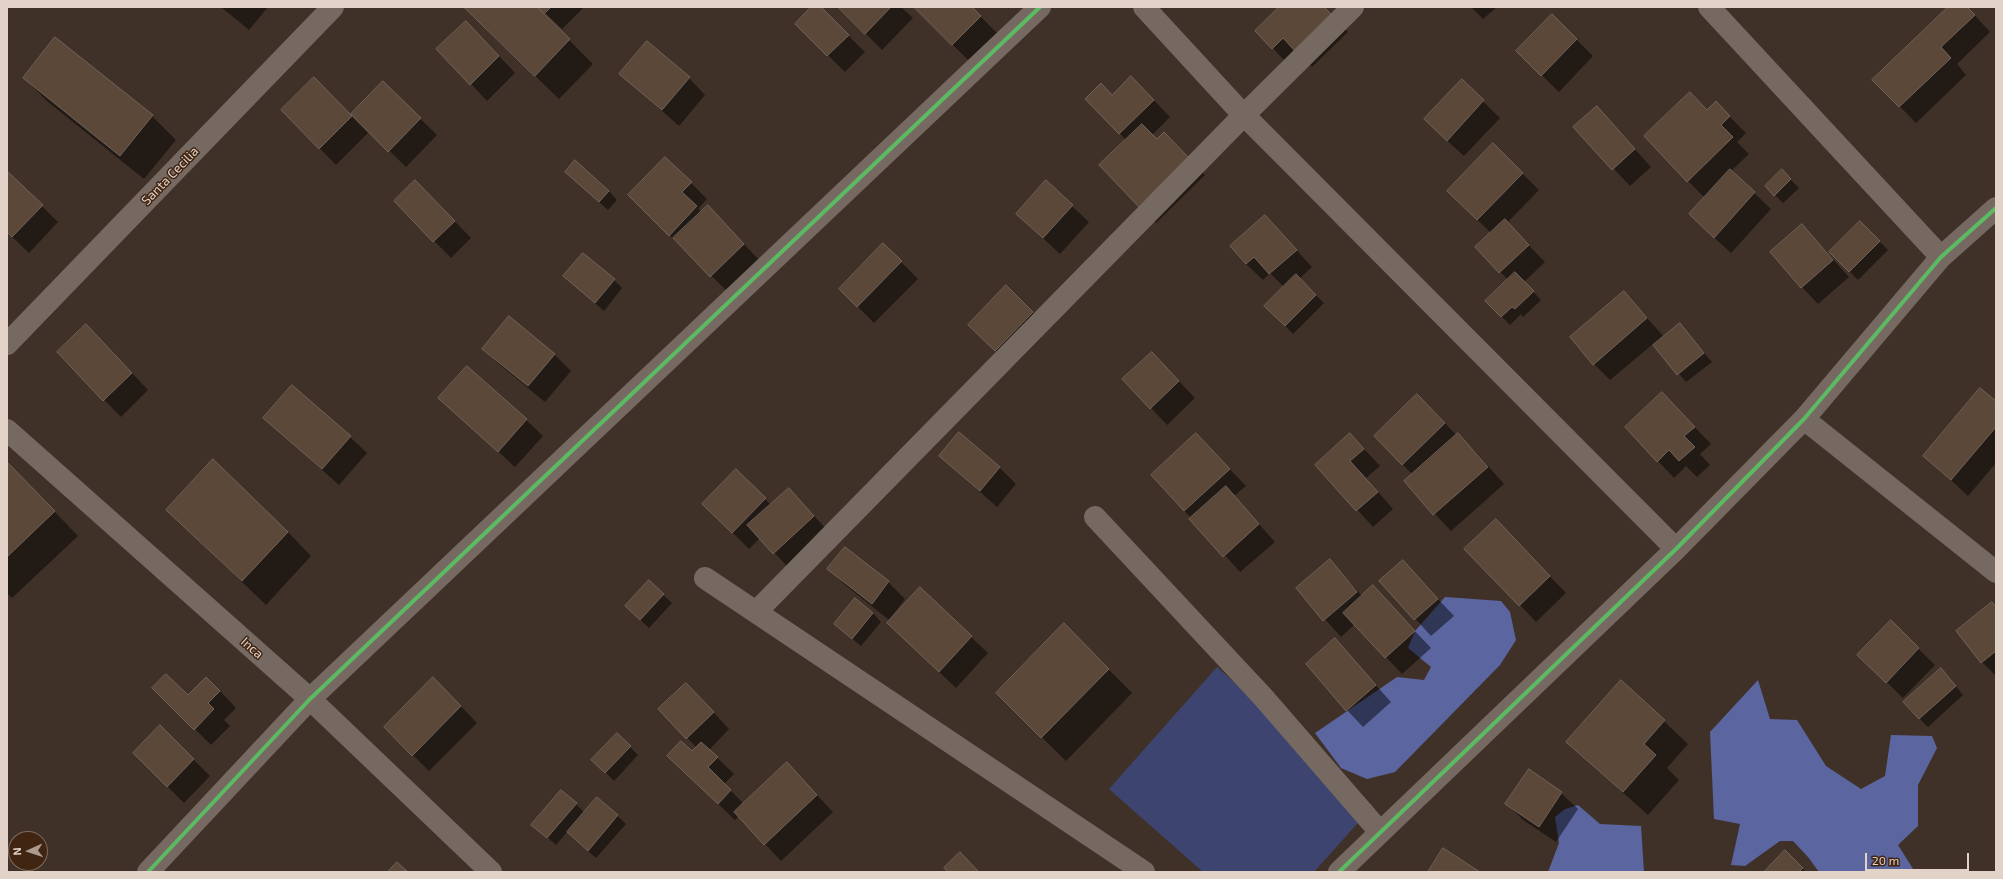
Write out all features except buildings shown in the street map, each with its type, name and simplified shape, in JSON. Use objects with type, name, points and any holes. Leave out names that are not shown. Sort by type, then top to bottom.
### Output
[{"type":"street","name":"Santa Cecilia","points":[[7,344],[333,7]]},
{"type":"street","points":[[148,872],[310,700],[1040,7]]},
{"type":"street","points":[[1144,7],[1244,115],[1676,549]]},
{"type":"street","points":[[756,612],[1244,115],[1353,7]]},
{"type":"street","points":[[1709,7],[1941,257]]},
{"type":"street","points":[[1339,872],[1676,549],[1804,419],[1941,257],[1996,208]]},
{"type":"street","points":[[1804,419],[1996,572]]},
{"type":"street","name":"Inca","points":[[7,430],[310,700],[491,872]]},
{"type":"street","points":[[1095,517],[1263,697],[1380,832]]},
{"type":"street","points":[[706,578],[1144,872]]},
{"type":"shaded area","points":[[1445,597],[1501,601],[1510,612],[1516,640],[1500,665],[1395,772],[1367,779],[1341,768],[1315,733],[1397,677],[1424,680],[1431,667],[1408,648],[1415,631]]},
{"type":"shaded area","points":[[1217,667],[1373,806],[1314,872],[1203,872],[1109,789]]},
{"type":"shaded area","points":[[1758,680],[1770,719],[1797,720],[1826,766],[1861,789],[1885,776],[1891,735],[1932,736],[1937,748],[1918,785],[1918,826],[1898,845],[1915,872],[1819,872],[1808,857],[1793,841],[1780,841],[1745,866],[1731,865],[1740,824],[1714,819],[1710,732]]},
{"type":"shaded area","points":[[1578,805],[1600,824],[1641,826],[1644,872],[1548,872],[1559,843],[1555,817],[1565,809]]},
{"type":"cycle path","points":[[148,872],[310,699],[1040,7]]},
{"type":"cycle path","points":[[1339,872],[1676,549],[1804,419],[1941,257],[1996,208]]}]
